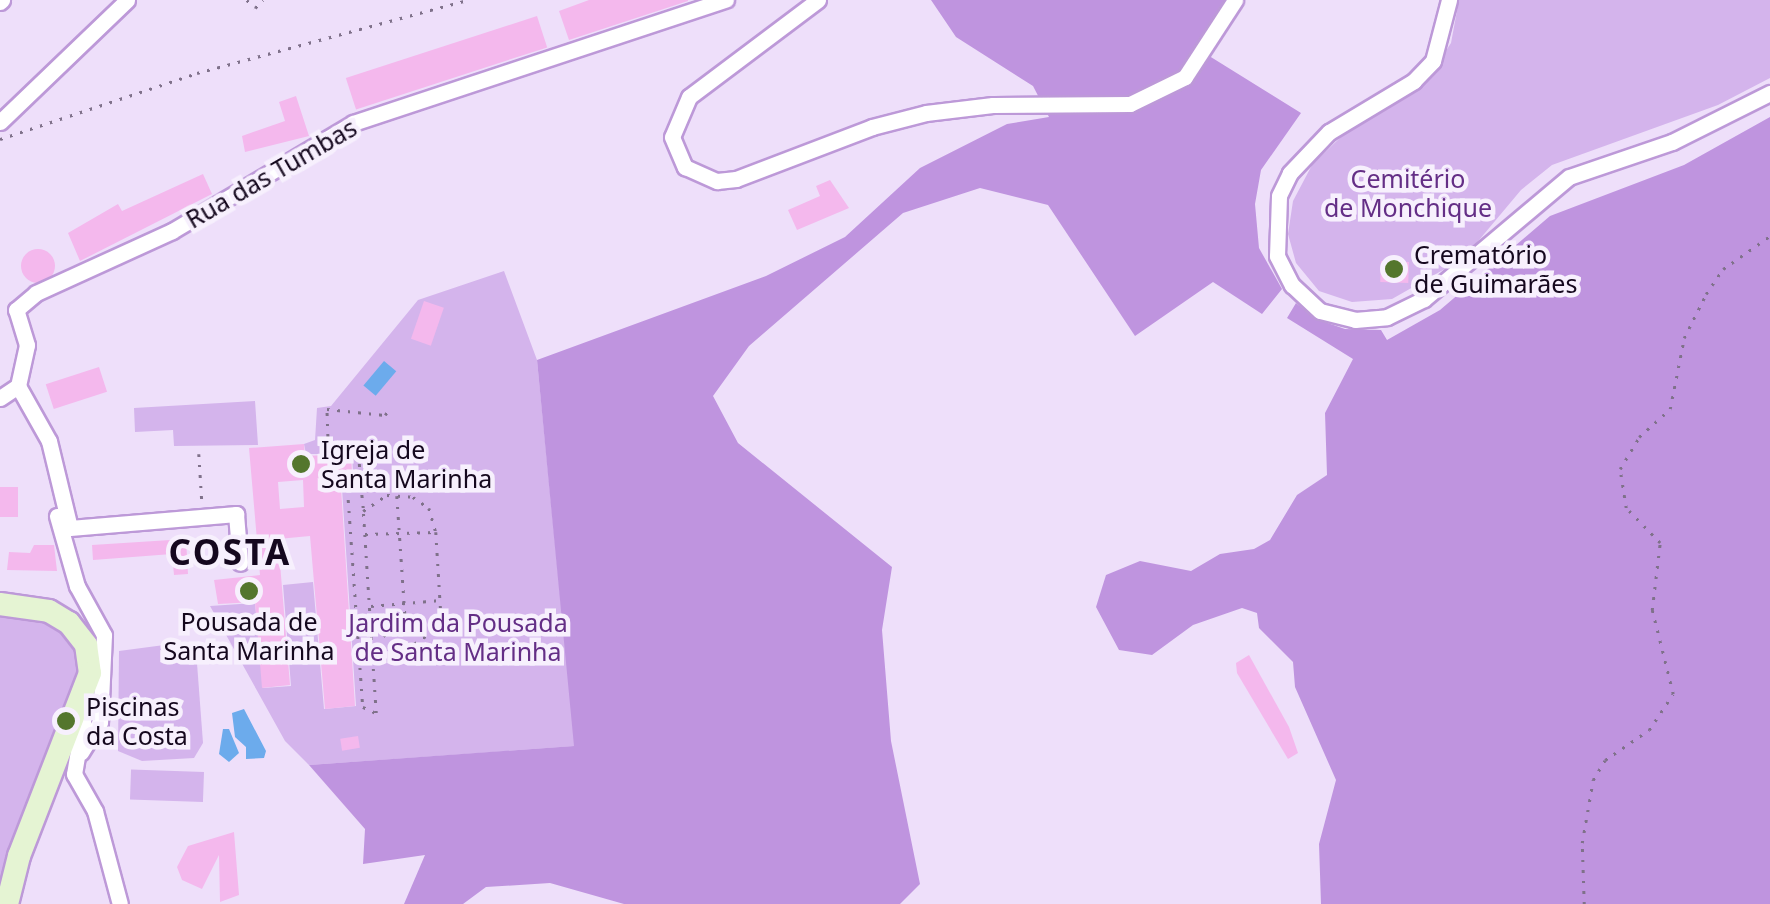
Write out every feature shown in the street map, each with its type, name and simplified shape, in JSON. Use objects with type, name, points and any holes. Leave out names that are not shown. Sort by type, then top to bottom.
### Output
[{"type":"street","points":[[0,122],[126,0]]},
{"type":"street","name":"Rua das Tumbas","points":[[18,386],[27,345],[16,310],[36,293],[182,226],[352,123],[726,0]]},
{"type":"street","points":[[818,0],[690,97],[672,137],[684,167],[717,180],[736,179],[855,132],[926,114],[993,105],[1130,104],[1185,77],[1235,0]]},
{"type":"street","points":[[1448,0],[1433,60],[1414,81],[1328,132],[1278,196],[1277,256],[1292,285],[1320,310],[1371,319],[1424,299],[1568,177],[1672,142],[1770,92]]},
{"type":"street","points":[[0,398],[18,386],[49,441],[70,528],[236,514],[240,563]]},
{"type":"street","points":[[62,492],[56,520],[77,586],[104,635],[100,722],[81,752]]},
{"type":"street","points":[[0,604],[50,612],[86,645],[90,673],[19,856],[7,904]]},
{"type":"street","points":[[76,713],[83,721],[81,752],[74,774],[95,811],[120,904]]},
{"type":"path","points":[[247,0],[255,8],[262,0]]},
{"type":"path","points":[[0,139],[197,73],[467,0]]},
{"type":"path","points":[[1584,904],[1582,843],[1593,780],[1605,760],[1649,730],[1673,694],[1652,610],[1660,543],[1626,508],[1620,469],[1638,437],[1670,409],[1684,338],[1706,294],[1723,269],[1770,236]]},
{"type":"path","points":[[360,478],[346,479],[362,707],[376,713],[358,448],[328,446],[327,409],[385,415],[391,408]]},
{"type":"path","points":[[199,454],[202,498]]},
{"type":"path","points":[[363,511],[396,494]]},
{"type":"path","points":[[370,621],[392,644],[407,646],[434,631],[441,600],[436,532],[429,508],[396,494]]},
{"type":"path","points":[[396,494],[407,646]]},
{"type":"path","points":[[364,534],[399,530],[436,532]]},
{"type":"path","points":[[369,606],[404,608],[441,600]]},
{"type":"green space","name":"Cemitério de Monchique","points":[[1459,0],[1770,0],[1770,78],[1718,105],[1552,165],[1521,190],[1464,258],[1392,299],[1352,302],[1319,291],[1296,263],[1288,234],[1293,201],[1312,165],[1349,129],[1425,83],[1451,43]]},
{"type":"green space","name":"Jardim da Pousada de Santa Marinha","points":[[504,271],[537,360],[575,746],[309,765],[285,741],[210,606],[255,603],[263,688],[291,686],[283,585],[313,582],[324,709],[356,706],[341,473],[353,472],[352,454],[306,454],[304,444],[315,440],[317,408],[331,406],[418,300]]},
{"type":"green space","points":[[255,401],[258,445],[174,446],[173,430],[135,432],[134,408]]},
{"type":"green space","points":[[0,610],[40,616],[73,635],[84,664],[0,904]]},
{"type":"green space","points":[[187,642],[196,650],[203,743],[194,758],[142,761],[118,751],[119,651]]},
{"type":"green space","points":[[131,769],[204,772],[203,802],[130,799]]},
{"type":"shaded area","points":[[931,0],[1231,0],[1206,54],[1301,113],[1261,170],[1255,204],[1259,248],[1282,289],[1262,314],[1213,282],[1135,336],[1048,205],[980,188],[903,213],[749,346],[713,396],[738,443],[892,567],[882,630],[891,741],[920,884],[900,904],[624,904],[550,883],[486,887],[463,904],[404,904],[425,855],[363,864],[365,829],[309,765],[574,746],[537,360],[766,276],[845,237],[920,168],[1007,124],[1049,117],[1033,86],[956,37]]},
{"type":"shaded area","points":[[1770,117],[1770,904],[1321,904],[1319,844],[1336,780],[1295,687],[1293,662],[1259,628],[1257,613],[1242,608],[1193,625],[1152,655],[1119,650],[1096,607],[1106,575],[1140,561],[1191,571],[1220,554],[1254,549],[1270,540],[1297,495],[1327,475],[1325,413],[1353,359],[1287,318],[1296,303],[1316,319],[1345,329],[1381,330],[1387,340],[1440,310],[1550,216],[1684,165]]},
{"type":"water","points":[[384,361],[396,371],[376,396],[363,386]]},
{"type":"water","points":[[244,709],[266,751],[264,758],[246,759],[246,747],[235,737],[232,713]]},
{"type":"water","points":[[223,729],[229,729],[239,753],[229,762],[219,754]]},
{"type":"building","points":[[589,0],[688,1],[569,40],[559,11]]},
{"type":"building","points":[[537,16],[547,47],[356,109],[346,78]]},
{"type":"building","points":[[296,96],[309,136],[245,152],[242,136],[285,121],[279,102]]},
{"type":"building","points":[[203,174],[212,194],[80,261],[68,233],[118,204],[122,211]]},
{"type":"building","points":[[830,180],[849,208],[797,230],[788,210],[820,196],[816,186]]},
{"type":"building","points":[[38,249],[50,254],[55,266],[50,278],[38,283],[26,278],[21,266],[26,254]]},
{"type":"building","name":"Crematório de Guimarães","points":[[1381,261],[1409,262],[1408,283],[1380,282]]},
{"type":"building","points":[[424,301],[444,308],[431,346],[411,339]]},
{"type":"building","points":[[99,367],[107,392],[54,409],[46,384]]},
{"type":"building","name":"Pousada de Santa Marinha","points":[[304,444],[305,456],[351,454],[352,472],[340,472],[355,706],[325,709],[310,536],[278,539],[290,685],[262,688],[255,602],[218,604],[214,580],[260,575],[249,448]],"holes":[[[303,480],[304,507],[280,509],[278,482]]]},
{"type":"building","points":[[0,487],[18,487],[18,517],[0,517]]},
{"type":"building","points":[[186,539],[188,574],[174,575],[172,554],[93,560],[92,545]]},
{"type":"building","points":[[34,545],[54,545],[57,571],[7,570],[9,552],[30,553]]},
{"type":"building","points":[[1249,655],[1289,727],[1298,753],[1288,759],[1237,673],[1236,663]]},
{"type":"building","points":[[358,736],[360,748],[342,751],[340,739]]},
{"type":"building","points":[[234,832],[239,895],[220,902],[219,855],[202,889],[182,880],[177,867],[188,846]]},
{"type":"place","name":"Crematório de Guimarães","points":[[1394,269]]},
{"type":"place","name":"Igreja de Santa Marinha","points":[[301,464]]},
{"type":"place","name":"Pousada de Santa Marinha","points":[[249,591]]},
{"type":"place","name":"Piscinas da Costa","points":[[66,721]]},
{"type":"district","name":"COSTA","points":[[230,552]]}]
